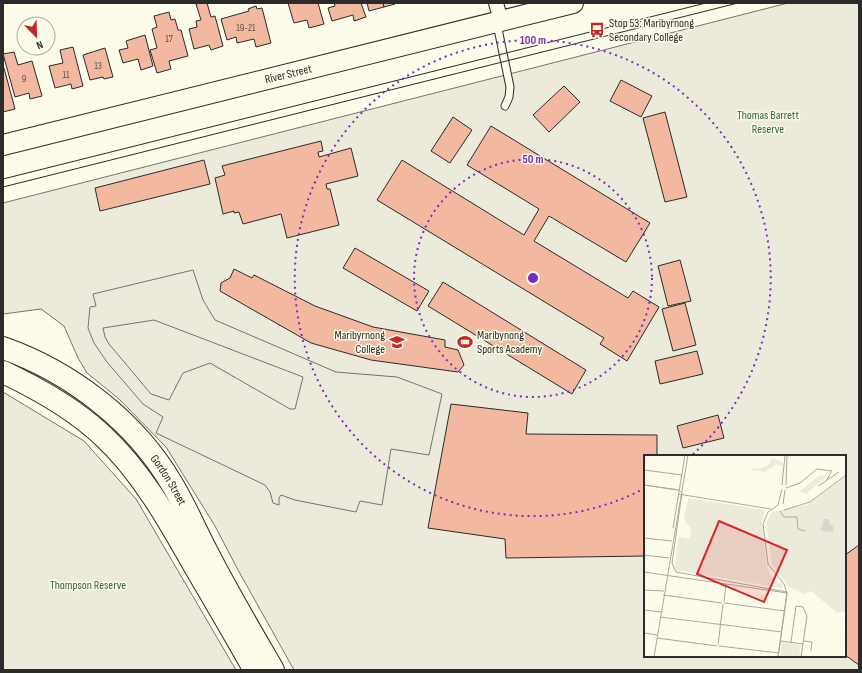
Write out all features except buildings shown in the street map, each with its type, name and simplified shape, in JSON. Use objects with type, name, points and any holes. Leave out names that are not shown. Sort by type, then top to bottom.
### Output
[{"type":"main road","name":"Gordon Street","points":[[3,348],[34,360],[67,379],[114,414],[135,434],[171,483],[209,556],[272,670]]},
{"type":"main road","points":[[34,360],[34,372],[43,392]]},
{"type":"main road","name":"Gordon Street","points":[[3,372],[43,392],[76,413],[102,435],[133,468],[157,503],[255,670]]},
{"type":"street","name":"River Street","points":[[3,145],[497,15],[573,3]]},
{"type":"lane","points":[[497,15],[510,86],[509,97],[505,106]]},
{"type":"green space","name":"Maribynong Sports Academy","points":[[788,3],[859,3],[859,670],[294,670],[215,526],[166,447],[119,399],[87,373],[78,358],[64,326],[41,309],[3,314],[3,203]]},
{"type":"green space","name":"Thompson Reserve","points":[[3,392],[84,441],[136,499],[236,670],[3,670]]},
{"type":"shaded area","points":[[193,270],[203,300],[215,320],[336,372],[397,377],[442,394],[429,455],[391,449],[382,505],[360,501],[356,512],[295,500],[281,495],[279,498],[279,505],[273,503],[270,492],[265,485],[156,433],[163,417],[143,404],[107,362],[94,343],[88,328],[90,307],[96,306],[93,294]],"holes":[[[154,320],[303,377],[295,409],[290,409],[210,363],[183,373],[169,400],[151,394],[109,344],[105,337],[103,328]]]},
{"type":"tram line","points":[[3,179],[706,3]]},
{"type":"tram line","points":[[3,187],[738,3]]},
{"type":"place","name":"Stop 53: Maribyrnong Secondary College","points":[[597,30]]},
{"type":"place","name":"Maribyrnong College","points":[[397,342]]},
{"type":"place","name":"Maribynong Sports Academy","points":[[465,342]]},
{"type":"park label","name":"Thomas Barrett Reserve","points":[[768,122]]}]
